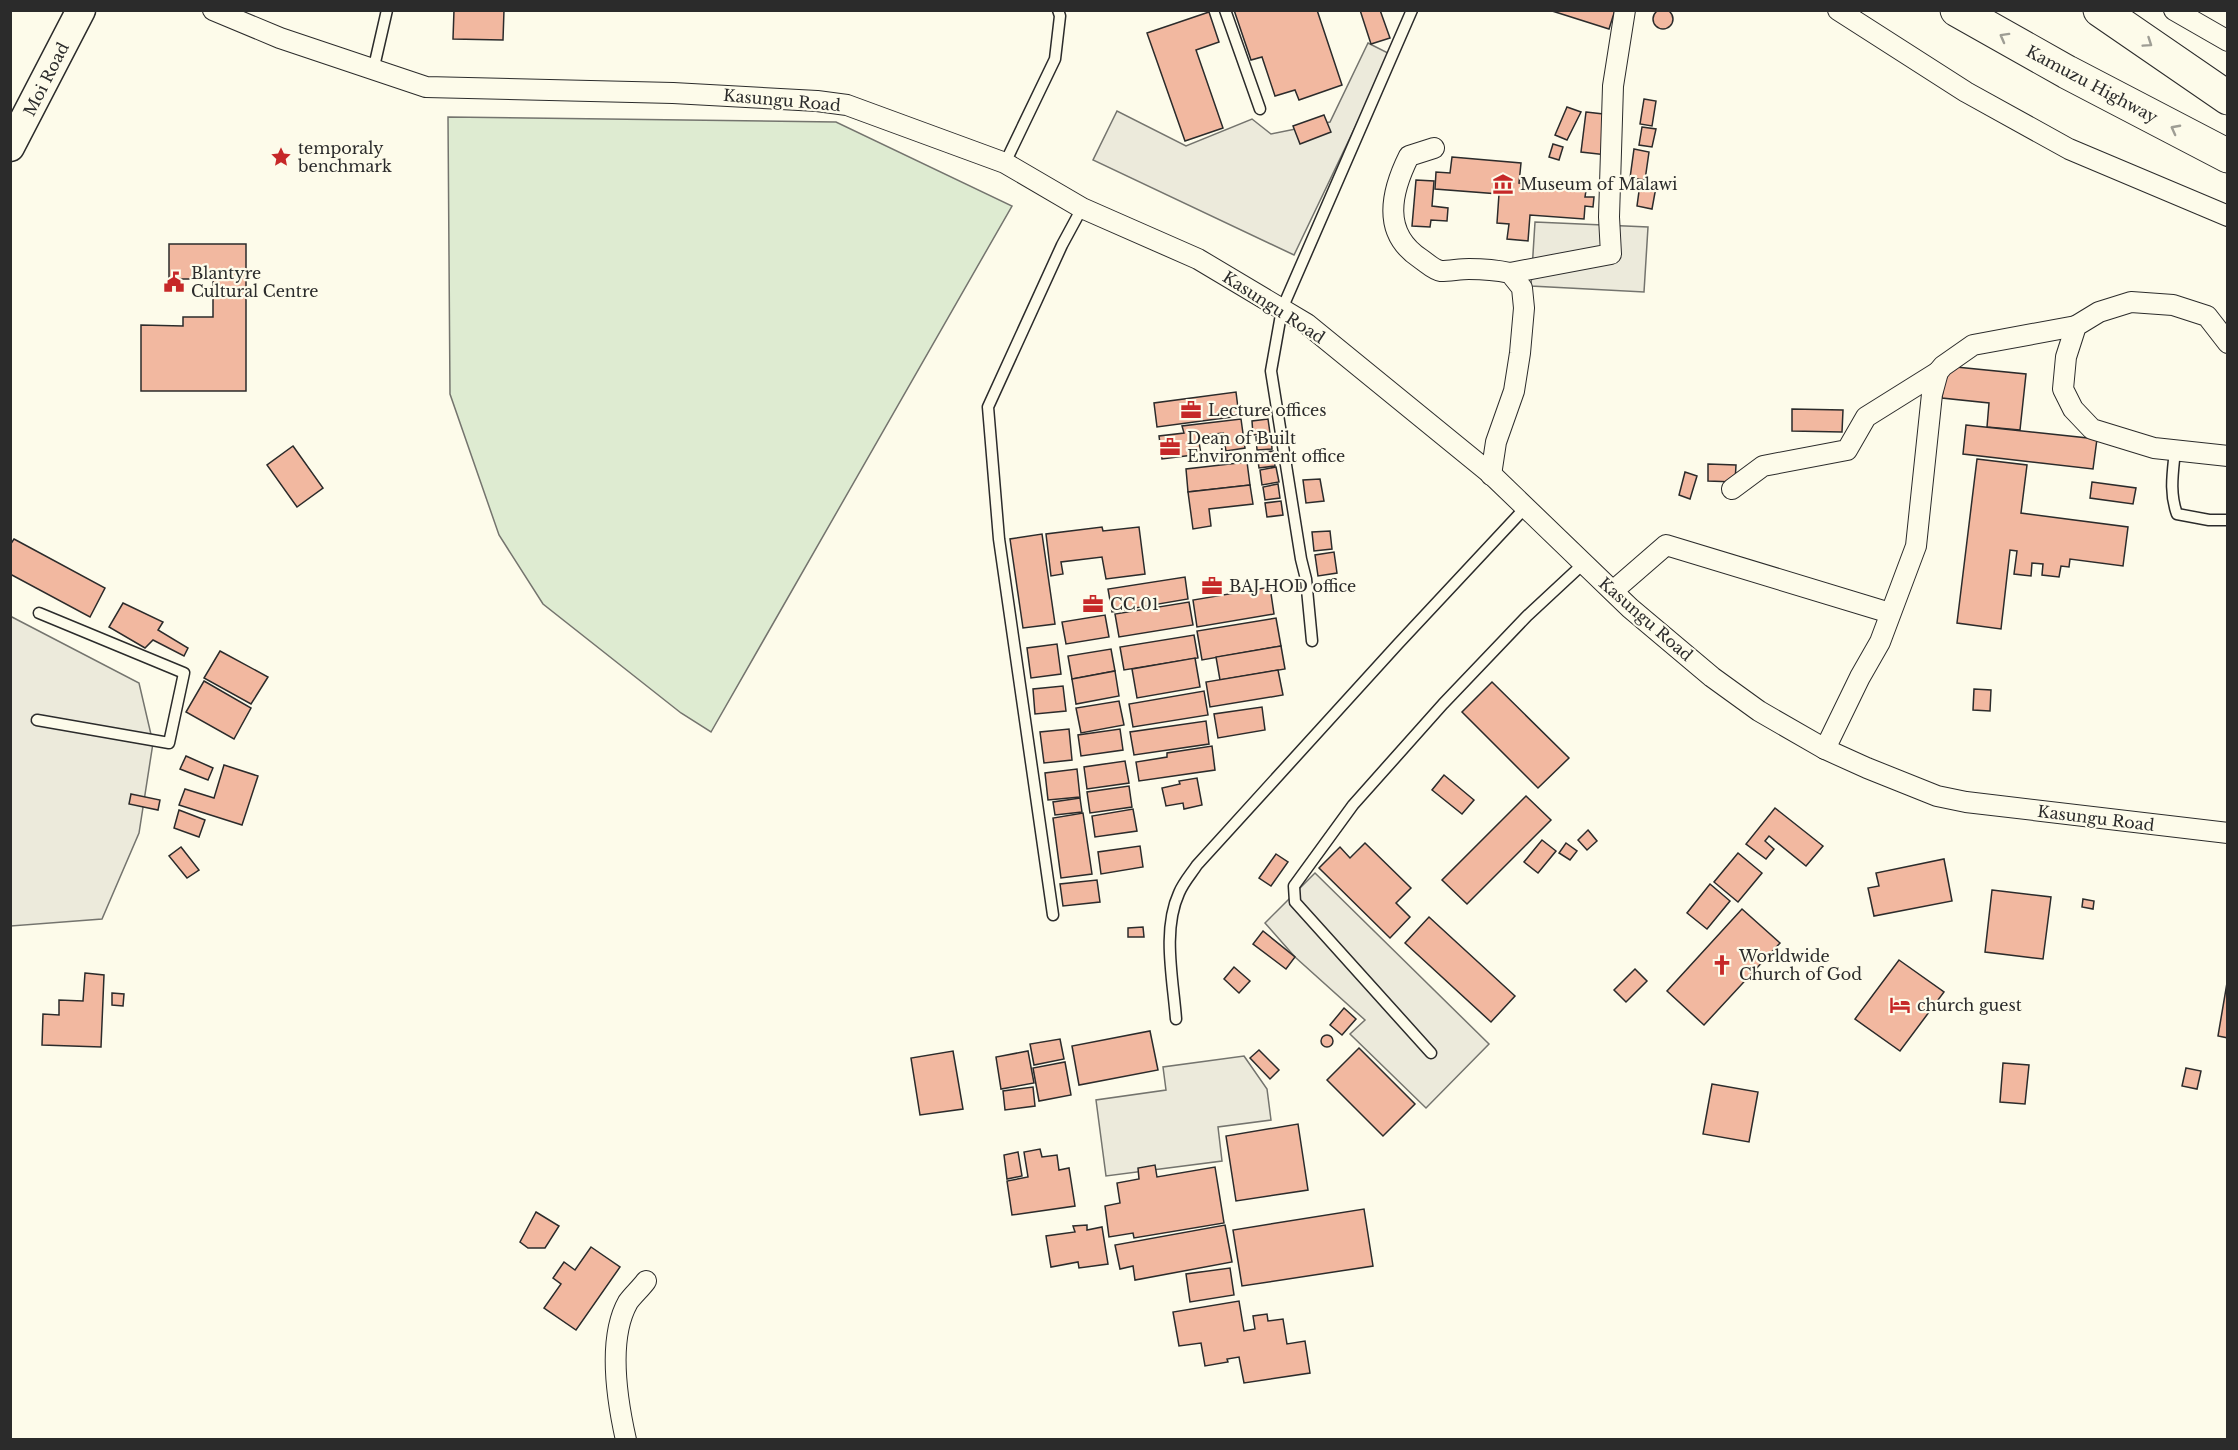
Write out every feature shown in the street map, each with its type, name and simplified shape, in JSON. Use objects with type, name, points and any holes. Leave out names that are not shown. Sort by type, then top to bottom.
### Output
[{"type":"highway","name":"Kamuzu Highway","points":[[1957,10],[2067,72],[2228,156]]},
{"type":"highway","points":[[2100,10],[2228,98]]},
{"type":"main road","name":"Moi Road","points":[[10,147],[81,10]]},
{"type":"street","name":"Kasungu Road","points":[[213,10],[280,38],[426,87],[673,93],[817,100],[847,105],[1005,163],[1082,208],[1198,259],[1307,324],[1491,475],[1583,564],[1712,677],[1759,711],[1825,749],[1936,796],[1966,802],[2228,834]]},
{"type":"street","points":[[1434,148],[1409,156],[1393,200],[1394,224],[1400,239],[1414,254],[1438,271],[1490,269],[1510,273],[1611,254],[1613,86],[1625,10]]},
{"type":"street","points":[[1838,10],[1966,92],[2068,149],[2228,216]]},
{"type":"street","points":[[2174,10],[2228,41]]},
{"type":"street","points":[[1491,475],[1496,442],[1514,391],[1520,354],[1524,308],[1522,288],[1510,273]]},
{"type":"street","points":[[1732,489],[1763,466],[1847,450],[1866,417],[1938,372],[1973,345],[2076,326],[2099,312],[2131,302],[2173,305],[2207,316],[2228,343]]},
{"type":"street","points":[[2076,326],[2066,357],[2063,389],[2073,409],[2092,429],[2154,447],[2228,456]]},
{"type":"street","points":[[1825,749],[1880,642],[1916,546],[1932,394],[1938,372]]},
{"type":"street","points":[[1613,591],[1666,545],[1890,613]]},
{"type":"street","points":[[626,1440],[618,1406],[616,1362],[618,1332],[628,1302],[646,1281]]},
{"type":"lane","points":[[373,71],[387,10]]},
{"type":"lane","points":[[1005,163],[1055,59],[1060,16],[1058,10]]},
{"type":"lane","points":[[1225,10],[1260,109]]},
{"type":"lane","points":[[1312,641],[1306,579],[1271,371],[1282,309],[1412,10]]},
{"type":"lane","points":[[1053,915],[999,539],[988,407],[1062,245],[1082,208]]},
{"type":"lane","points":[[2175,450],[2171,486],[2172,500],[2177,514],[2209,520],[2228,520]]},
{"type":"lane","points":[[1176,1019],[1170,941],[1172,917],[1179,892],[1197,865],[1525,508]]},
{"type":"lane","points":[[1431,1053],[1295,902],[1294,886],[1353,805],[1443,704],[1527,615],[1583,564]]},
{"type":"lane","points":[[37,720],[169,743],[184,674],[39,613]]},
{"type":"green space","points":[[448,117],[836,122],[1012,206],[711,732],[681,713],[543,604],[499,535],[450,394]]},
{"type":"shaded area","points":[[1368,43],[1390,54],[1294,255],[1093,160],[1117,111],[1186,146],[1252,119],[1271,134],[1330,122]]},
{"type":"shaded area","points":[[1535,222],[1648,227],[1644,292],[1531,286]]},
{"type":"shaded area","points":[[10,616],[139,683],[153,743],[139,833],[102,919],[11,926]]},
{"type":"shaded area","points":[[1315,873],[1489,1044],[1426,1108],[1350,1034],[1365,1020],[1295,957],[1265,923]]},
{"type":"shaded area","points":[[1244,1056],[1267,1089],[1271,1120],[1218,1127],[1222,1161],[1106,1176],[1096,1100],[1166,1090],[1163,1067]]},
{"type":"building","points":[[1659,9],[1667,9],[1673,15],[1673,23],[1667,29],[1659,29],[1653,23],[1653,15]]},
{"type":"building","points":[[454,10],[504,10],[503,40],[453,39]]},
{"type":"building","points":[[1234,10],[1317,10],[1342,85],[1299,100],[1295,90],[1275,96],[1262,57],[1251,60]]},
{"type":"building","points":[[1360,10],[1380,10],[1390,38],[1371,44]]},
{"type":"building","points":[[1549,10],[1615,10],[1609,29]]},
{"type":"building","points":[[1209,12],[1219,42],[1196,50],[1223,128],[1185,141],[1147,33]]},
{"type":"building","points":[[1644,99],[1656,101],[1652,126],[1640,124]]},
{"type":"building","points":[[1567,107],[1581,112],[1567,140],[1555,135]]},
{"type":"building","points":[[1586,112],[1612,115],[1607,155],[1581,152]]},
{"type":"building","points":[[1324,115],[1331,132],[1300,144],[1293,126]]},
{"type":"building","points":[[1642,127],[1656,129],[1652,147],[1639,145]]},
{"type":"building","points":[[1553,144],[1563,147],[1559,160],[1549,157]]},
{"type":"building","points":[[1634,149],[1649,152],[1645,180],[1630,178]]},
{"type":"building","points":[[1452,157],[1521,163],[1519,183],[1533,184],[1533,180],[1587,184],[1585,197],[1594,197],[1593,207],[1585,206],[1584,219],[1530,215],[1528,241],[1507,239],[1509,224],[1497,223],[1499,194],[1435,189],[1436,172],[1450,173]]},
{"type":"building","points":[[1416,180],[1434,181],[1432,206],[1448,208],[1447,221],[1431,220],[1430,227],[1412,226]]},
{"type":"building","points":[[1640,184],[1656,187],[1652,209],[1637,206]]},
{"type":"building","points":[[169,244],[246,244],[246,391],[141,391],[141,325],[183,326],[183,317],[213,317],[213,279],[169,279]]},
{"type":"building","points":[[1946,366],[2026,374],[2020,430],[1987,427],[1989,403],[1942,398]]},
{"type":"building","points":[[1236,392],[1239,416],[1157,427],[1154,403]]},
{"type":"building","points":[[1792,409],[1843,410],[1842,432],[1792,431]]},
{"type":"building","points":[[1241,419],[1245,448],[1226,451],[1223,433],[1198,436],[1201,454],[1162,459],[1159,436],[1184,433],[1182,426]]},
{"type":"building","points":[[1268,419],[1270,433],[1253,435],[1252,421]]},
{"type":"building","points":[[1966,425],[2097,439],[2093,469],[1963,454]]},
{"type":"building","points":[[1271,435],[1272,449],[1257,450],[1256,437]]},
{"type":"building","points":[[293,446],[323,488],[297,507],[267,465]]},
{"type":"building","points":[[1273,451],[1275,466],[1259,468],[1257,453]]},
{"type":"building","points":[[1977,459],[2027,465],[2021,513],[2128,527],[2123,566],[2070,559],[2069,567],[2061,566],[2059,577],[2042,575],[2043,564],[2032,563],[2031,576],[2014,574],[2017,551],[2010,550],[2001,629],[1957,623]]},
{"type":"building","points":[[1247,462],[1250,485],[1188,492],[1186,469]]},
{"type":"building","points":[[1708,464],[1736,465],[1735,482],[1708,481]]},
{"type":"building","points":[[1276,467],[1279,482],[1262,485],[1260,470]]},
{"type":"building","points":[[1685,472],[1697,476],[1690,499],[1679,495]]},
{"type":"building","points":[[1320,479],[1324,501],[1306,503],[1303,480]]},
{"type":"building","points":[[2092,482],[2136,488],[2133,504],[2090,498]]},
{"type":"building","points":[[1278,484],[1280,498],[1265,500],[1263,487]]},
{"type":"building","points":[[1250,485],[1253,504],[1209,509],[1211,526],[1193,529],[1188,492]]},
{"type":"building","points":[[1281,501],[1283,515],[1267,517],[1265,503]]},
{"type":"building","points":[[1102,527],[1103,531],[1139,527],[1145,574],[1106,579],[1102,557],[1061,562],[1063,574],[1051,576],[1046,534]]},
{"type":"building","points":[[1330,531],[1332,549],[1314,551],[1312,532]]},
{"type":"building","points":[[1042,534],[1055,624],[1023,628],[1010,539]]},
{"type":"building","points":[[14,539],[105,588],[90,617],[10,574],[10,545]]},
{"type":"building","points":[[1334,552],[1337,573],[1318,576],[1315,555]]},
{"type":"building","points":[[1185,577],[1188,599],[1112,612],[1108,589]]},
{"type":"building","points":[[1270,587],[1274,614],[1197,627],[1193,600]]},
{"type":"building","points":[[1189,602],[1193,625],[1119,637],[1115,614]]},
{"type":"building","points":[[123,603],[163,622],[158,630],[188,648],[184,656],[153,640],[145,648],[109,627]]},
{"type":"building","points":[[1105,615],[1109,637],[1066,644],[1062,622]]},
{"type":"building","points":[[1276,618],[1281,646],[1202,660],[1197,631]]},
{"type":"building","points":[[1194,635],[1198,658],[1124,670],[1120,647]]},
{"type":"building","points":[[1057,644],[1061,674],[1031,678],[1027,648]]},
{"type":"building","points":[[1281,646],[1285,669],[1220,680],[1216,657]]},
{"type":"building","points":[[1111,649],[1115,671],[1072,679],[1068,656]]},
{"type":"building","points":[[220,651],[268,677],[251,704],[204,678]]},
{"type":"building","points":[[1195,658],[1200,687],[1137,698],[1132,669]]},
{"type":"building","points":[[1278,670],[1283,695],[1210,707],[1206,682]]},
{"type":"building","points":[[1115,671],[1119,696],[1076,704],[1072,679]]},
{"type":"building","points":[[204,681],[251,708],[234,739],[186,712]]},
{"type":"building","points":[[1492,682],[1569,758],[1538,788],[1462,712]]},
{"type":"building","points":[[1063,686],[1066,711],[1035,714],[1033,689]]},
{"type":"building","points":[[1974,689],[1991,690],[1990,711],[1973,710]]},
{"type":"building","points":[[1204,691],[1208,715],[1133,727],[1129,704]]},
{"type":"building","points":[[1119,701],[1124,725],[1081,733],[1076,708]]},
{"type":"building","points":[[1262,707],[1265,730],[1218,738],[1214,714]]},
{"type":"building","points":[[1206,721],[1209,744],[1134,755],[1130,732]]},
{"type":"building","points":[[1069,729],[1072,760],[1044,763],[1040,732]]},
{"type":"building","points":[[1120,729],[1123,750],[1081,756],[1078,735]]},
{"type":"building","points":[[1212,746],[1215,770],[1139,781],[1136,762],[1167,757],[1167,753]]},
{"type":"building","points":[[186,756],[213,768],[208,780],[180,769]]},
{"type":"building","points":[[1125,761],[1129,783],[1087,789],[1084,767]]},
{"type":"building","points":[[224,765],[258,776],[242,825],[179,805],[185,789],[214,798]]},
{"type":"building","points":[[1077,769],[1080,797],[1048,800],[1045,773]]},
{"type":"building","points":[[1444,775],[1474,800],[1462,814],[1432,790]]},
{"type":"building","points":[[1197,778],[1202,805],[1184,809],[1183,803],[1166,806],[1162,788],[1180,784],[1179,781]]},
{"type":"building","points":[[1129,786],[1132,807],[1090,813],[1087,792]]},
{"type":"building","points":[[131,794],[160,800],[158,810],[129,804]]},
{"type":"building","points":[[1526,796],[1551,820],[1467,904],[1442,880]]},
{"type":"building","points":[[1080,798],[1082,812],[1055,815],[1053,802]]},
{"type":"building","points":[[1775,808],[1823,846],[1806,866],[1769,836],[1765,841],[1774,849],[1766,859],[1746,844]]},
{"type":"building","points":[[1133,809],[1137,831],[1095,837],[1092,816]]},
{"type":"building","points":[[179,810],[205,820],[199,837],[174,828]]},
{"type":"building","points":[[1083,813],[1092,874],[1061,878],[1053,818]]},
{"type":"building","points":[[1588,830],[1597,841],[1587,850],[1578,840]]},
{"type":"building","points":[[1542,840],[1556,851],[1538,873],[1524,862]]},
{"type":"building","points":[[1365,843],[1411,888],[1396,903],[1410,917],[1390,938],[1319,868],[1340,847],[1350,858]]},
{"type":"building","points":[[1566,843],[1577,851],[1570,860],[1559,853]]},
{"type":"building","points":[[1140,846],[1143,867],[1101,874],[1098,852]]},
{"type":"building","points":[[181,847],[199,870],[187,878],[169,856]]},
{"type":"building","points":[[1738,853],[1762,873],[1738,902],[1714,882]]},
{"type":"building","points":[[1276,854],[1288,862],[1271,886],[1259,878]]},
{"type":"building","points":[[1944,859],[1952,901],[1874,916],[1868,888],[1879,886],[1876,873]]},
{"type":"building","points":[[1097,880],[1100,902],[1063,906],[1060,884]]},
{"type":"building","points":[[1710,884],[1730,901],[1707,929],[1687,913]]},
{"type":"building","points":[[1992,890],[2051,897],[2043,959],[1985,952]]},
{"type":"building","points":[[2083,899],[2094,901],[2093,909],[2082,907]]},
{"type":"building","points":[[1742,909],[1780,943],[1704,1025],[1667,991]]},
{"type":"building","points":[[1429,917],[1515,996],[1491,1022],[1405,943]]},
{"type":"building","points":[[1143,927],[1144,937],[1128,937],[1128,928]]},
{"type":"building","points":[[1263,931],[1295,957],[1286,969],[1253,944]]},
{"type":"building","name":"church guest","points":[[1899,960],[1944,992],[1900,1051],[1855,1019]]},
{"type":"building","points":[[1234,967],[1250,981],[1239,993],[1224,979]]},
{"type":"building","points":[[1635,969],[1647,981],[1626,1002],[1614,990]]},
{"type":"building","points":[[85,973],[104,975],[101,1047],[42,1045],[43,1014],[59,1015],[59,1000],[83,1001]]},
{"type":"building","points":[[2228,977],[2228,1038],[2218,1036]]},
{"type":"building","points":[[112,993],[124,994],[123,1006],[112,1005]]},
{"type":"building","points":[[1344,1008],[1356,1019],[1342,1035],[1330,1025]]},
{"type":"building","points":[[1150,1031],[1158,1070],[1079,1085],[1072,1046]]},
{"type":"building","points":[[1329,1035],[1332,1036],[1332,1046],[1325,1047],[1322,1046],[1321,1039],[1322,1036]]},
{"type":"building","points":[[1060,1039],[1064,1059],[1034,1065],[1030,1044]]},
{"type":"building","points":[[1359,1048],[1415,1104],[1383,1136],[1327,1080]]},
{"type":"building","points":[[1259,1050],[1279,1070],[1270,1079],[1250,1058]]},
{"type":"building","points":[[953,1051],[963,1109],[920,1115],[911,1058]]},
{"type":"building","points":[[1028,1051],[1034,1083],[1001,1089],[996,1057]]},
{"type":"building","points":[[1065,1062],[1071,1095],[1039,1101],[1033,1068]]},
{"type":"building","points":[[2003,1063],[2029,1065],[2025,1104],[2000,1102]]},
{"type":"building","points":[[2186,1068],[2201,1071],[2197,1089],[2182,1086]]},
{"type":"building","points":[[1712,1084],[1758,1092],[1749,1142],[1703,1134]]},
{"type":"building","points":[[1033,1087],[1035,1106],[1005,1110],[1003,1091]]},
{"type":"building","points":[[1298,1124],[1308,1190],[1236,1201],[1226,1136]]},
{"type":"building","points":[[1040,1149],[1042,1157],[1057,1155],[1059,1170],[1069,1168],[1075,1206],[1012,1215],[1007,1181],[1028,1177],[1024,1152]]},
{"type":"building","points":[[1018,1152],[1022,1176],[1007,1179],[1004,1155]]},
{"type":"building","points":[[1155,1165],[1157,1177],[1215,1167],[1224,1223],[1134,1238],[1133,1233],[1109,1237],[1105,1206],[1120,1203],[1117,1183],[1139,1179],[1138,1168]]},
{"type":"building","points":[[1364,1209],[1373,1266],[1242,1286],[1233,1230]]},
{"type":"building","points":[[536,1212],[559,1226],[545,1248],[528,1248],[520,1242]]},
{"type":"building","points":[[1087,1225],[1087,1230],[1102,1227],[1108,1264],[1079,1268],[1078,1262],[1051,1267],[1046,1236],[1075,1232],[1073,1226]]},
{"type":"building","points":[[1225,1225],[1232,1262],[1135,1280],[1133,1266],[1120,1269],[1115,1245]]},
{"type":"building","points":[[591,1247],[620,1267],[576,1330],[544,1308],[561,1284],[553,1278],[564,1262],[575,1270]]},
{"type":"building","points":[[1230,1268],[1234,1295],[1190,1302],[1186,1274]]},
{"type":"building","points":[[1239,1301],[1244,1331],[1255,1329],[1253,1316],[1267,1314],[1268,1321],[1283,1319],[1287,1344],[1305,1341],[1310,1373],[1244,1383],[1239,1357],[1227,1359],[1228,1362],[1205,1366],[1201,1343],[1179,1346],[1173,1312]]},
{"type":"place","name":"temporaly benchmark","points":[[281,157]]},
{"type":"place","name":"Museum of Malawi","points":[[1503,184]]},
{"type":"place","name":"Blantyre Cultural Centre","points":[[174,282]]},
{"type":"place","name":"Lecture offices","points":[[1191,410]]},
{"type":"place","name":"Dean of Built Environment office","points":[[1170,447]]},
{"type":"place","name":"BAJ HOD office","points":[[1212,586]]},
{"type":"place","name":"CC 01","points":[[1093,604]]},
{"type":"place","name":"Worldwide Church of God","points":[[1722,965]]},
{"type":"place","name":"church guest","points":[[1900,1005]]}]
